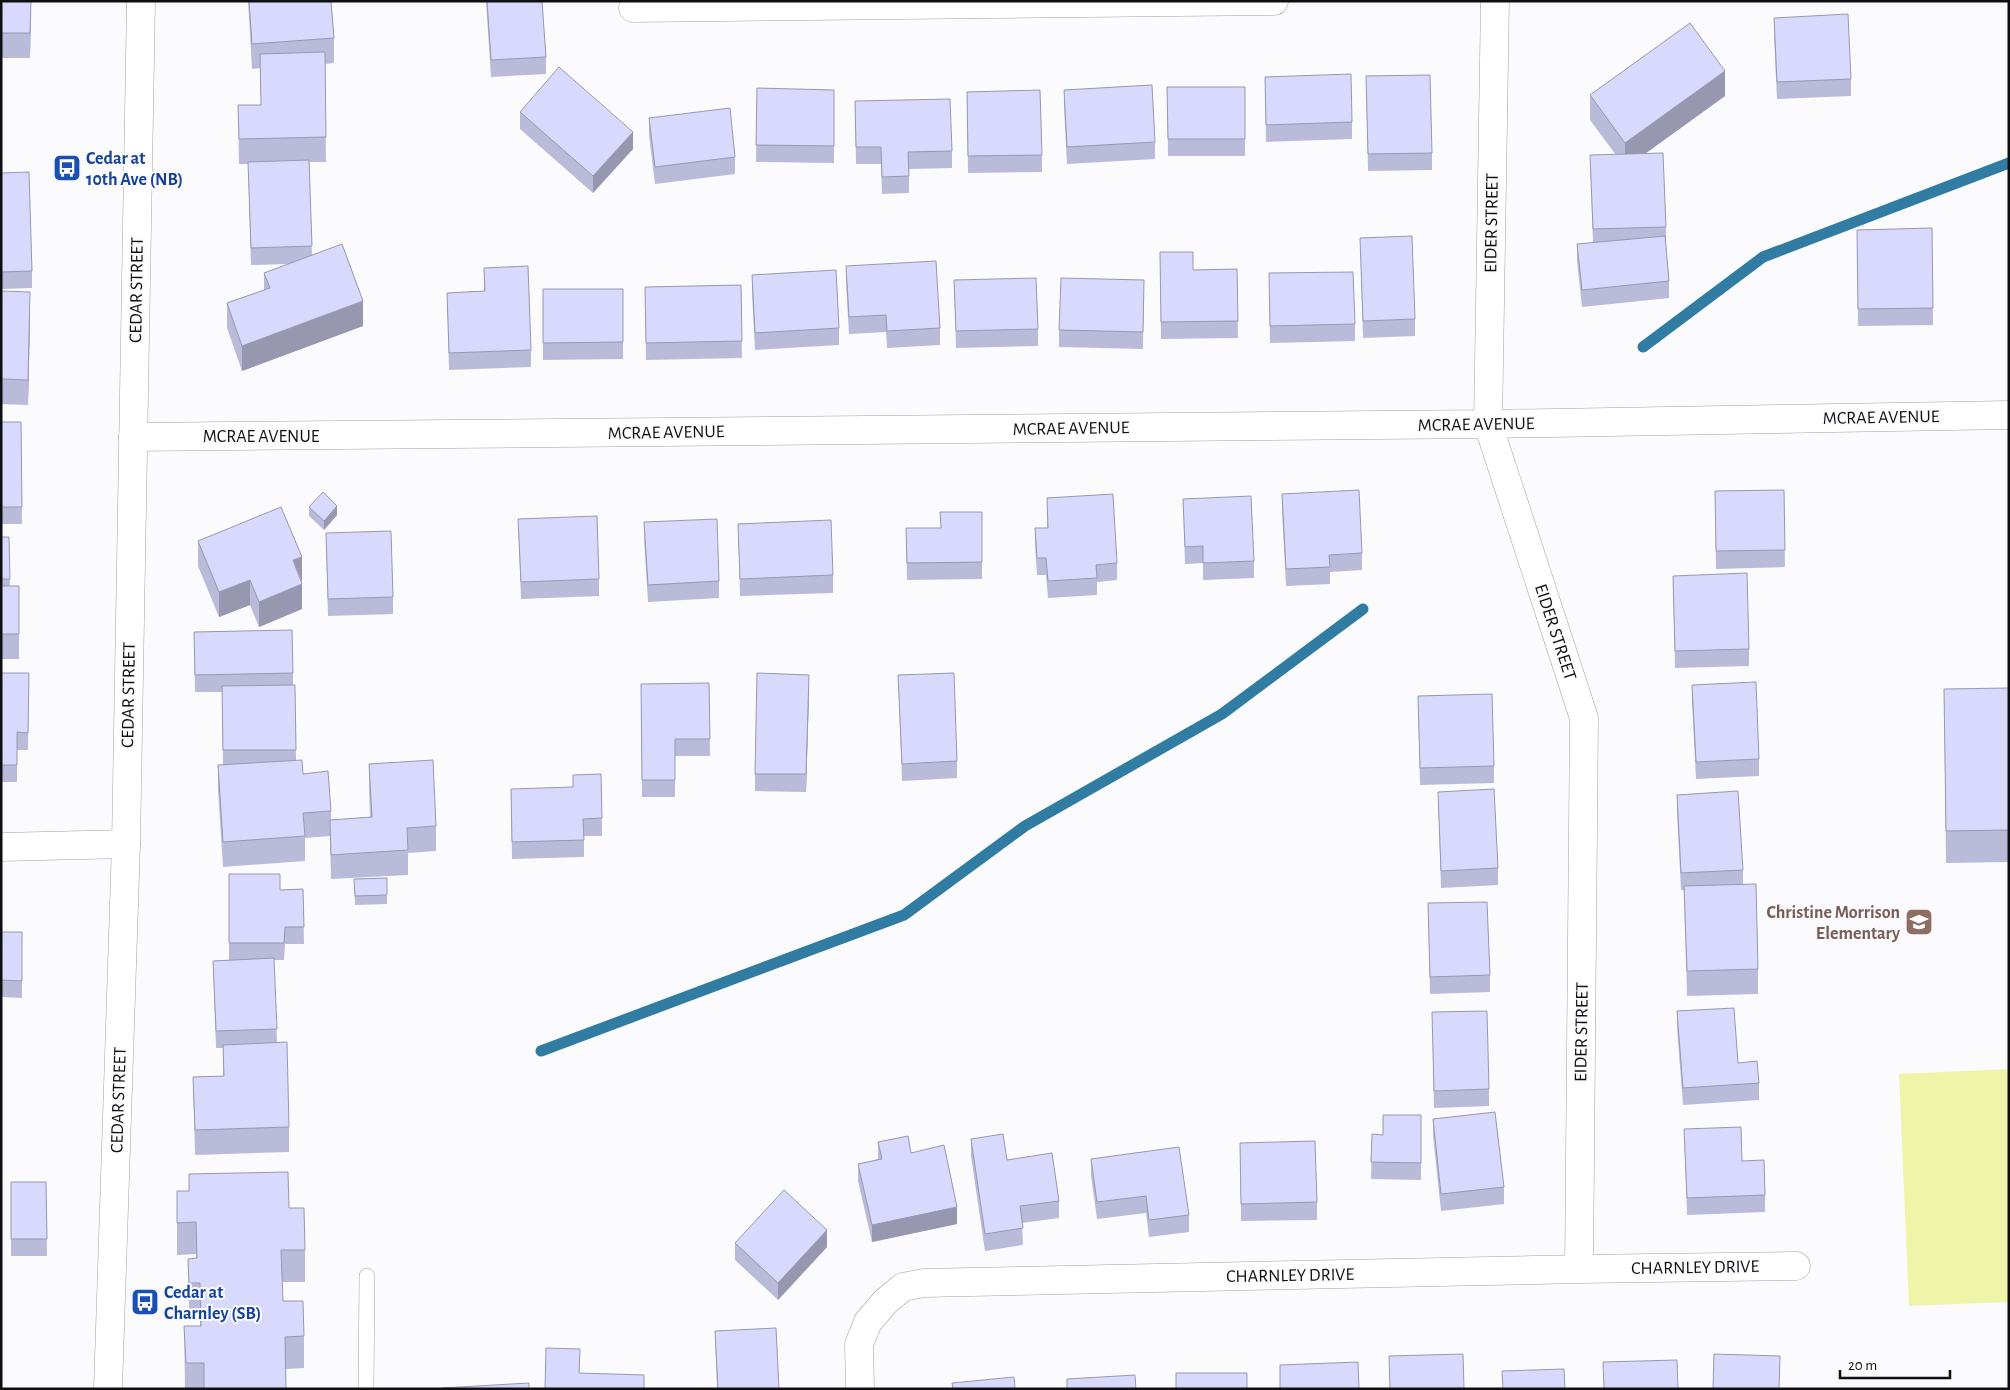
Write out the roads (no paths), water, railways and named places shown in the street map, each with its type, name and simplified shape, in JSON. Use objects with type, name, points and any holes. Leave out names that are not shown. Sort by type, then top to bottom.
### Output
[{"type":"street","name":"CEDAR STREET","points":[[108,1389],[126,844],[141,1]]},
{"type":"street","points":[[633,8],[1274,1]]},
{"type":"street","name":"EIDER STREET","points":[[1495,1],[1488,424],[1584,718],[1579,1269]]},
{"type":"street","name":"MCRAE AVENUE","points":[[133,437],[1488,424],[2009,415]]},
{"type":"street","points":[[1,846],[126,844]]},
{"type":"street","name":"CHARNLEY DRIVE","points":[[860,1389],[859,1344],[868,1322],[885,1302],[903,1287],[924,1283],[1796,1266]]},
{"type":"lane","points":[[366,1389],[367,1276]]},
{"type":"waterway","points":[[1643,347],[1763,257],[2009,163]]},
{"type":"waterway","points":[[541,1051],[904,915],[1025,826],[1222,714],[1363,609]]},
{"type":"place","name":"Cedar at 10th Ave (NB)","points":[[67,168]]},
{"type":"place","name":"Christine Morrison Elementary","points":[[1919,922]]},
{"type":"place","name":"Cedar at Charnley (SB)","points":[[145,1302]]}]
